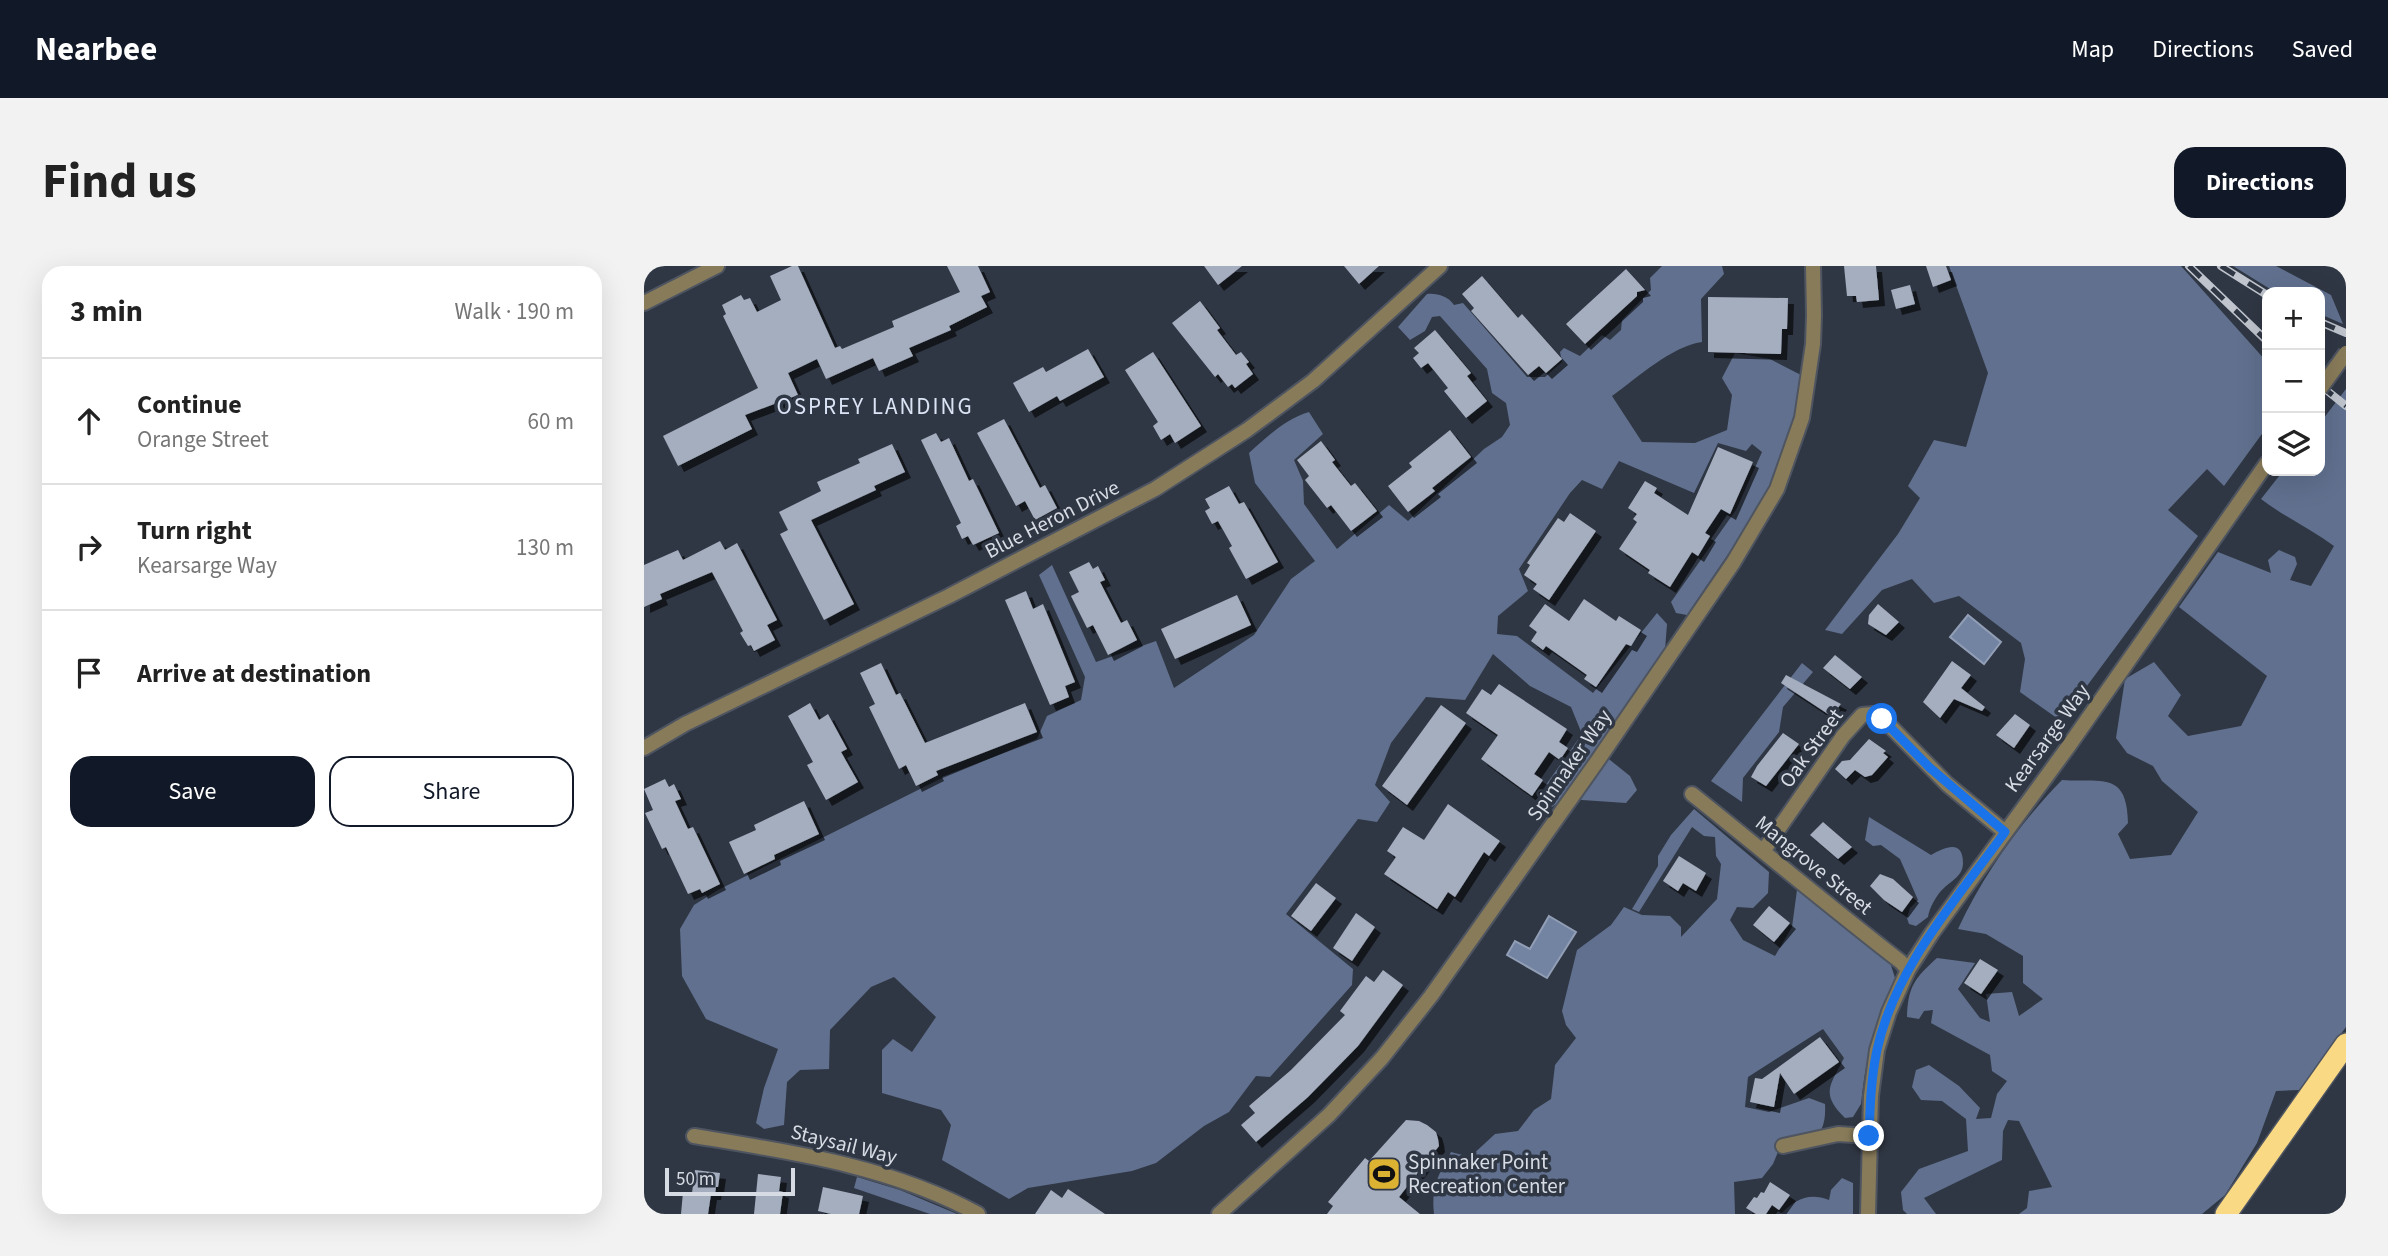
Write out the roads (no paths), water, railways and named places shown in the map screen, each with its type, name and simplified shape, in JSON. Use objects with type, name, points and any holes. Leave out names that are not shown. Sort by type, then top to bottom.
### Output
[{"type":"highway","points":[[2226,1214],[2346,1044]]},
{"type":"street","points":[[644,303],[717,266]]},
{"type":"street","name":"Blue Heron Drive","points":[[644,748],[685,724],[969,586],[1155,489],[1247,430],[1313,381],[1440,266]]},
{"type":"street","name":"Spinnaker Way","points":[[1219,1214],[1329,1115],[1381,1058],[1431,996],[1740,553],[1777,489],[1802,418],[1813,344],[1812,266]]},
{"type":"street","points":[[2325,382],[2346,353]]},
{"type":"street","name":"Kearsarge Way","points":[[1868,1214],[1869,1136],[1877,1050],[1889,1012],[1908,970],[2262,470]]},
{"type":"street","name":"Oak Street","points":[[1764,850],[1831,761],[1854,722],[1862,715],[1873,713],[1892,728],[1947,784],[2005,832]]},
{"type":"street","name":"Mangrove Street","points":[[1692,794],[1908,970]]},
{"type":"street","points":[[1783,1146],[1838,1134],[1869,1136]]},
{"type":"street","name":"Staysail Way","points":[[694,1136],[786,1150],[849,1165],[914,1184],[978,1214]]},
{"type":"railway","points":[[2189,266],[2262,336]]},
{"type":"railway","points":[[2221,266],[2262,292]]},
{"type":"railway","points":[[2325,324],[2346,333]]},
{"type":"railway","points":[[2325,389],[2346,406]]},
{"type":"place","name":"Spinnaker Point Recreation Center","points":[[1384,1174]]},
{"type":"district","name":"OSPREY LANDING","points":[[875,406]]}]
